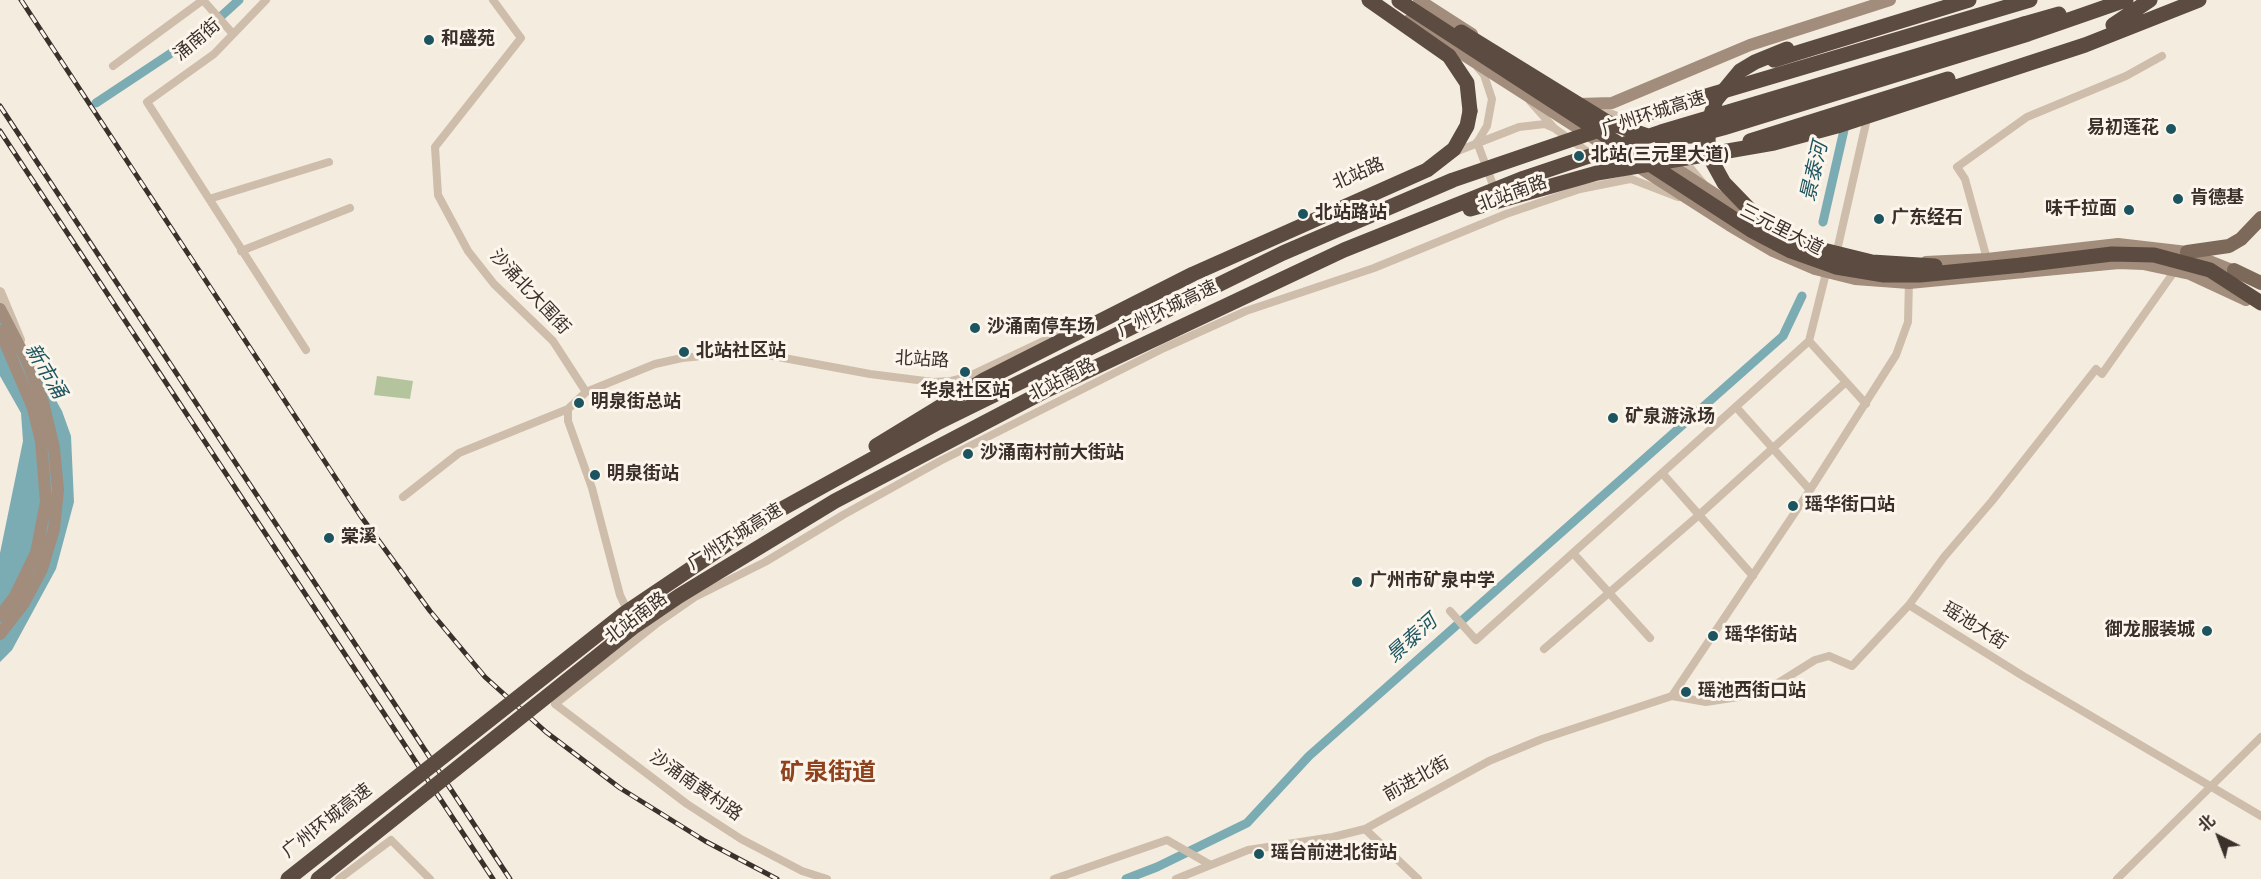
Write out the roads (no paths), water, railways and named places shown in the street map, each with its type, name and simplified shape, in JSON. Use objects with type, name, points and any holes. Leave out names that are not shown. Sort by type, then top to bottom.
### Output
[{"type":"highway","points":[[769,516],[922,416],[984,380],[1224,259],[1420,174],[1446,158],[1458,144],[1469,120],[1470,97],[1464,76],[1443,50],[1368,0]]},
{"type":"highway","points":[[1940,0],[1774,54],[1740,71],[1719,94],[1711,114],[1708,142],[1713,163],[1729,190],[1749,211],[1783,233],[1815,248],[1872,262],[1939,266],[2022,265]]},
{"type":"highway","points":[[1649,113],[1793,53],[1969,0]]},
{"type":"highway","name":"广州环城高速","points":[[288,879],[625,613],[769,516],[968,407],[1283,253],[1453,180],[1649,113],[2030,0]]},
{"type":"highway","name":"广州环城高速","points":[[318,879],[635,626],[754,549],[876,478],[1000,413],[1162,334],[1344,250],[1515,182],[1639,139],[2106,0]]},
{"type":"highway","points":[[1398,1],[1477,41],[1606,123],[1633,132],[1679,137],[1723,128],[2028,34],[2126,0]]},
{"type":"highway","points":[[1722,152],[1772,133],[2077,40],[2114,25],[2150,0]]},
{"type":"highway","points":[[1344,250],[1557,183],[1597,173],[1774,143],[1837,126],[2054,55],[2199,0]]},
{"type":"highway","points":[[1398,1],[1751,230],[1791,251],[1836,267],[1884,275],[1920,275],[2112,254],[2167,257],[2210,270],[2260,307]]},
{"type":"main road","name":"三元里大道","points":[[1377,0],[1691,202],[1773,251],[1826,273],[1856,279],[1909,283],[2119,263],[2144,264],[2176,269],[2202,278],[2260,307]]},
{"type":"main road","name":"三元里大道","points":[[1419,0],[1708,191],[1778,233],[1836,256],[1915,263],[1987,259],[2118,244],[2187,252],[2234,270]]},
{"type":"main road","points":[[1579,104],[1612,103],[1750,45],[1890,0]]},
{"type":"main road","points":[[2187,252],[2229,246],[2241,239],[2261,218]]},
{"type":"main road","points":[[2234,270],[2261,284]]},
{"type":"main road","points":[[0,309],[24,355],[43,402],[54,448],[57,477],[57,510],[50,548],[24,603],[0,634]]},
{"type":"main road","points":[[0,332],[33,408],[41,441],[46,502],[36,553],[15,596],[0,616]]},
{"type":"street","points":[[113,66],[203,0],[233,34]]},
{"type":"street","name":"涌南街","points":[[209,199],[147,102],[214,54],[266,0]]},
{"type":"street","name":"沙涌北大围街","points":[[493,0],[521,38],[435,147],[438,195],[468,250],[494,284],[553,341],[586,392]]},
{"type":"street","points":[[1467,56],[1484,75],[1492,99],[1487,126],[1477,142],[1504,215]]},
{"type":"street","points":[[1987,259],[1965,179],[1957,168],[2027,117],[2126,76],[2162,56]]},
{"type":"street","points":[[1522,92],[1554,128],[1593,157],[1630,179],[1691,202]]},
{"type":"street","points":[[1836,256],[1866,123]]},
{"type":"street","name":"北站路","points":[[568,410],[586,392],[655,364],[682,358],[724,354],[773,356],[870,374],[933,382],[967,376],[1250,241],[1477,142],[1525,125],[1545,124],[1554,128]]},
{"type":"street","points":[[306,350],[209,199],[329,162]]},
{"type":"street","name":"北站南路","points":[[555,704],[641,635],[695,597],[765,562],[881,493],[1164,348],[1246,311],[1374,268],[1504,215],[1580,189],[1630,179]]},
{"type":"street","points":[[241,251],[350,208]]},
{"type":"street","points":[[1915,263],[1909,283],[1909,312],[1905,334],[1866,404],[1672,696],[1706,702],[1738,697],[1775,685],[1815,660],[1828,656],[1852,666],[1909,605],[1944,557],[1992,501],[2096,369],[2102,374],[2176,269]]},
{"type":"street","points":[[1450,611],[1476,640],[1809,341],[1826,273]]},
{"type":"street","points":[[0,292],[15,323],[24,355]]},
{"type":"street","points":[[1809,341],[1866,404]]},
{"type":"street","points":[[1544,649],[1699,515],[1846,382]]},
{"type":"street","points":[[1736,406],[1810,490]]},
{"type":"street","points":[[403,497],[459,453],[568,410],[568,421],[592,488],[620,595],[641,635]]},
{"type":"street","points":[[1662,473],[1753,576]]},
{"type":"street","points":[[1573,553],[1650,638]]},
{"type":"street","name":"瑶池大街","points":[[1909,605],[2023,676],[2261,816]]},
{"type":"street","name":"前进北街","points":[[1176,879],[1209,864],[1262,846],[1333,837],[1365,829],[1489,760],[1542,739],[1672,696]]},
{"type":"street","name":"沙涌南黄村路","points":[[555,704],[687,804],[741,839],[802,871],[827,879]]},
{"type":"street","points":[[2117,879],[2261,737]]},
{"type":"street","points":[[1365,829],[1418,879]]},
{"type":"street","points":[[339,879],[391,840],[430,879]]},
{"type":"street","points":[[1054,879],[1167,840],[1209,864]]},
{"type":"water","points":[[0,301],[62,411],[71,436],[74,502],[56,569],[12,650],[0,662],[0,553],[23,441],[21,413],[0,376]]},
{"type":"waterway","points":[[96,103],[206,30],[239,0]]},
{"type":"waterway","name":"景泰河","points":[[1823,222],[1844,130]]},
{"type":"waterway","name":"景泰河","points":[[1126,879],[1157,867],[1247,823],[1309,756],[1783,336],[1802,296]]},
{"type":"railway","points":[[21,0],[360,515],[430,611],[485,677],[546,732],[620,788],[705,841],[777,879]]},
{"type":"railway","points":[[0,106],[510,879]]},
{"type":"railway","points":[[0,131],[493,879]]},
{"type":"place","name":"和盛苑","points":[[429,40]]},
{"type":"place","name":"易初莲花","points":[[2171,129]]},
{"type":"place","name":"北站(三元里大道)","points":[[1579,156]]},
{"type":"place","name":"肯德基","points":[[2178,199]]},
{"type":"place","name":"味千拉面","points":[[2129,210]]},
{"type":"place","name":"北站路站","points":[[1303,214]]},
{"type":"place","name":"广东经石","points":[[1879,219]]},
{"type":"place","name":"沙涌南停车场","points":[[975,328]]},
{"type":"place","name":"北站社区站","points":[[684,352]]},
{"type":"place","name":"华泉社区站","points":[[965,372]]},
{"type":"place","name":"明泉街总站","points":[[579,403]]},
{"type":"place","name":"矿泉游泳场","points":[[1613,418]]},
{"type":"place","name":"沙涌南村前大街站","points":[[968,454]]},
{"type":"place","name":"明泉街站","points":[[595,475]]},
{"type":"place","name":"瑶华街口站","points":[[1793,506]]},
{"type":"place","name":"棠溪","points":[[329,538]]},
{"type":"place","name":"广州市矿泉中学","points":[[1357,582]]},
{"type":"place","name":"御龙服装城","points":[[2207,631]]},
{"type":"place","name":"瑶华街站","points":[[1713,636]]},
{"type":"place","name":"瑶池西街口站","points":[[1686,692]]},
{"type":"place","name":"瑶台前进北街站","points":[[1259,854]]},
{"type":"district","name":"矿泉街道","points":[[828,775]]},
{"type":"water label","name":"新市涌","points":[[44,372]]}]
